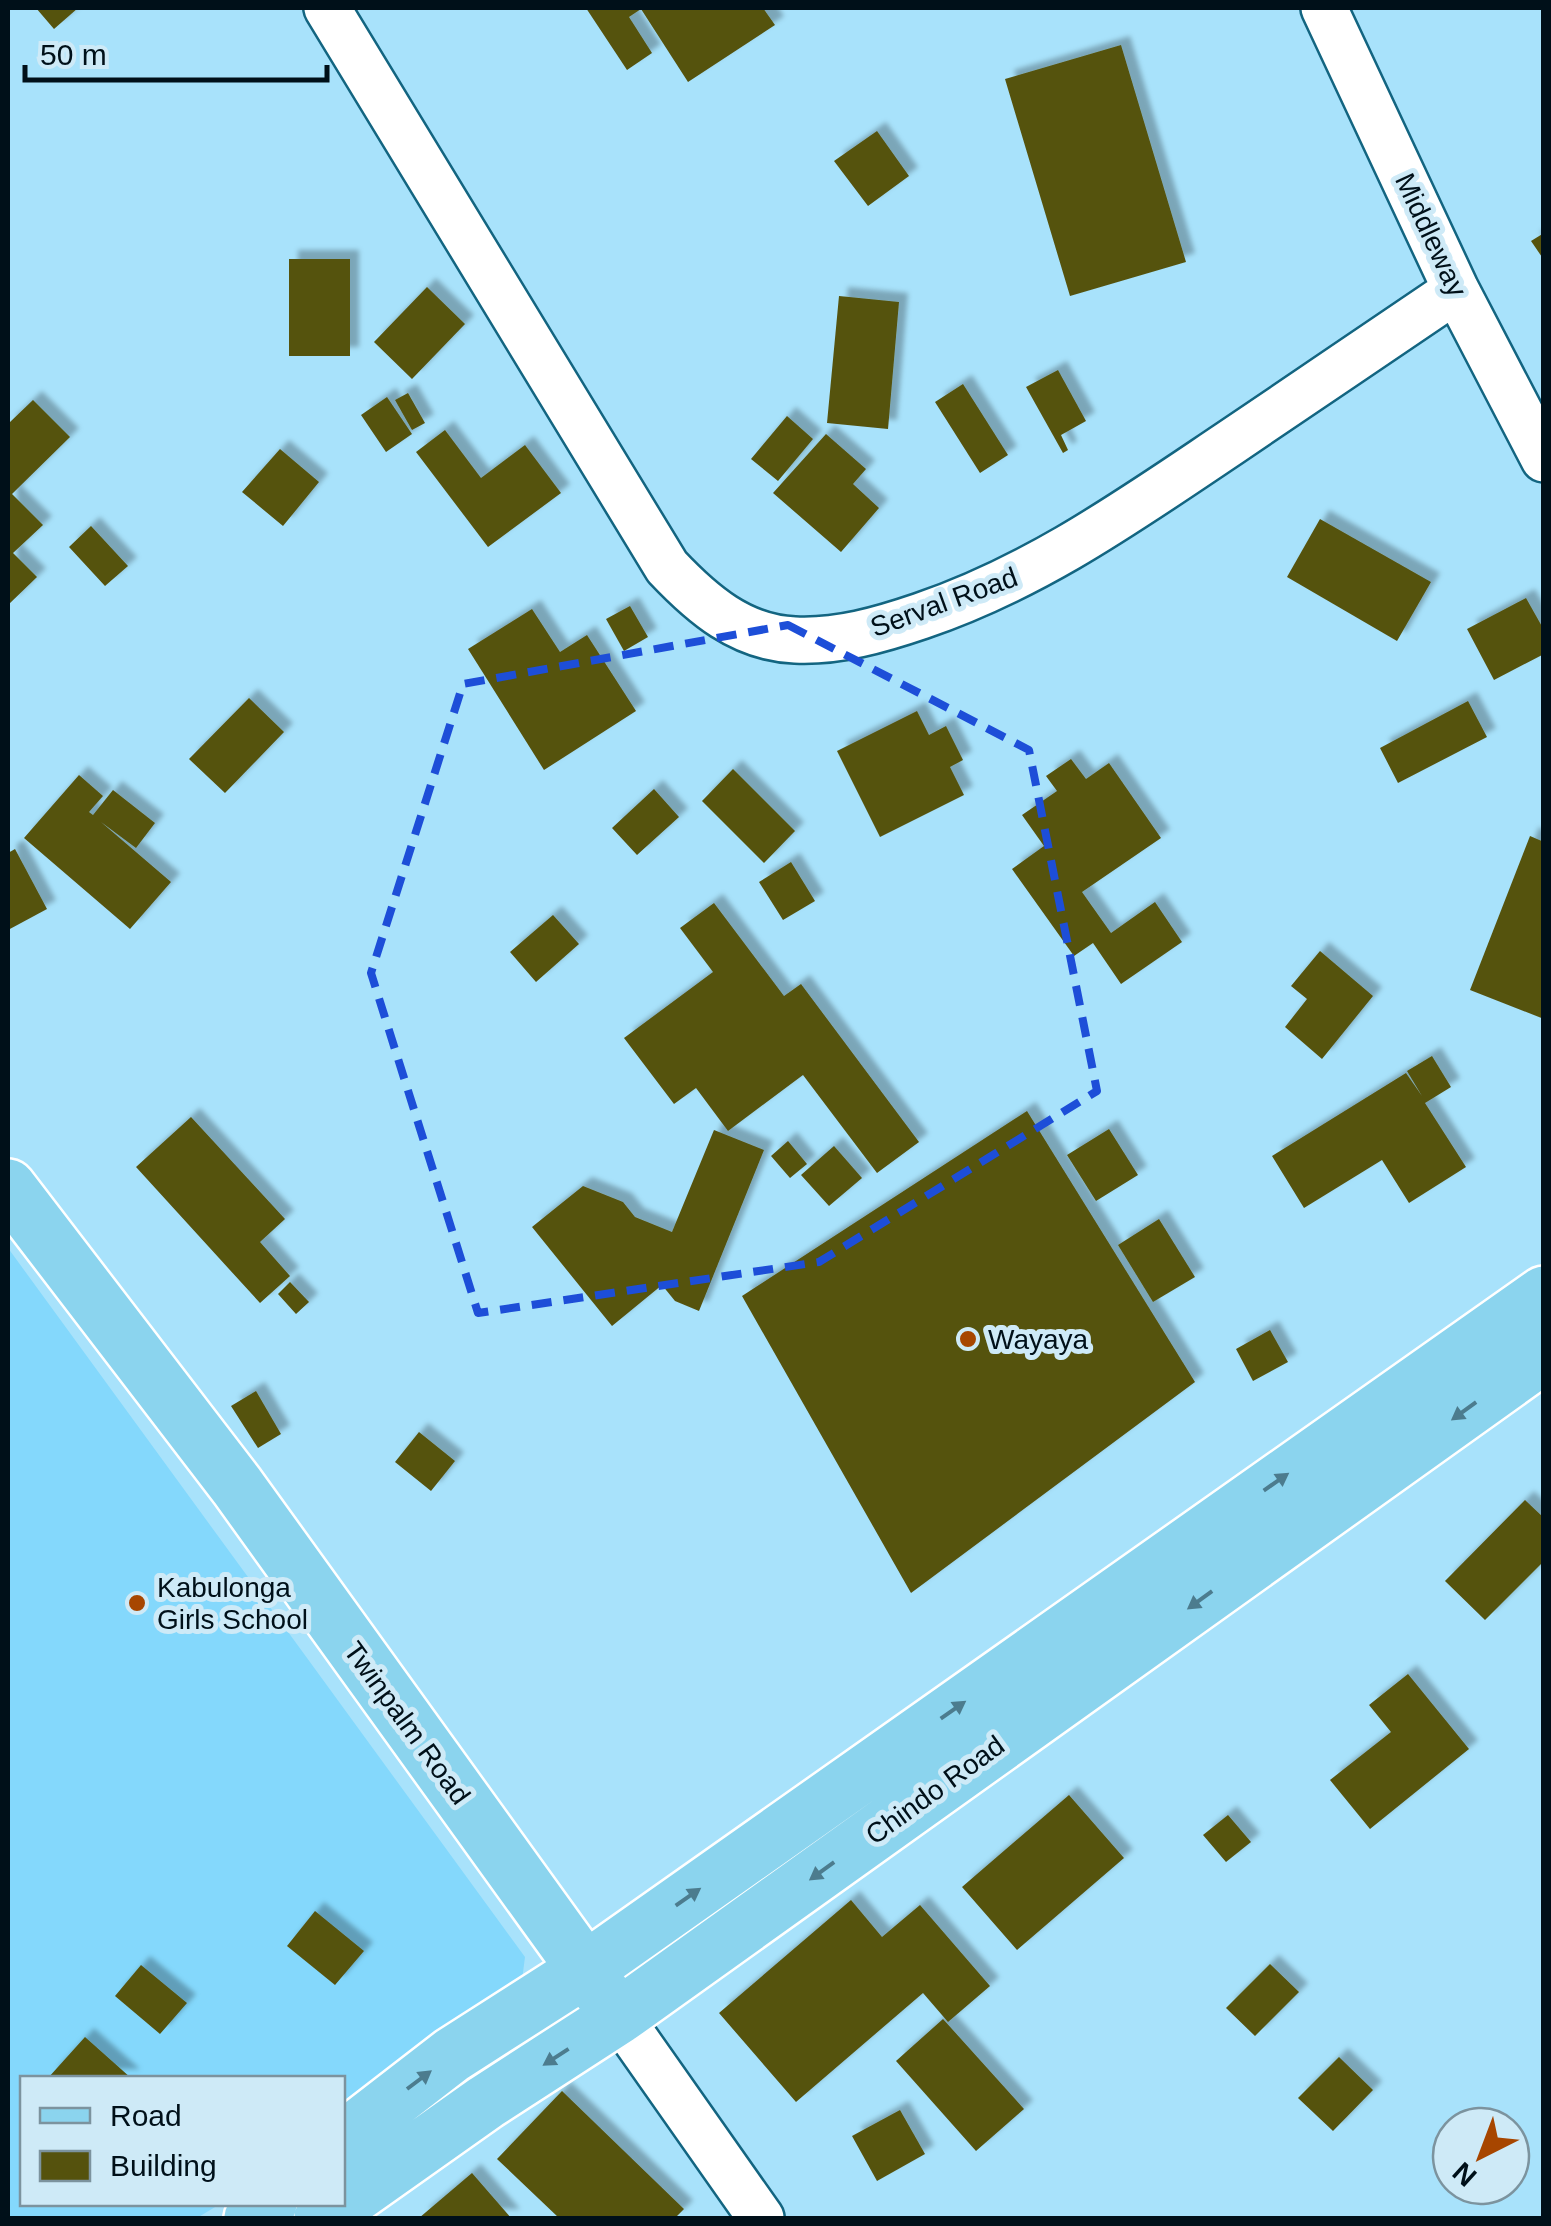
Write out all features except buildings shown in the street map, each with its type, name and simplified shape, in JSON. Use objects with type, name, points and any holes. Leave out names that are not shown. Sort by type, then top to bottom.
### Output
[{"type":"main road","name":"Twinpalm Road","points":[[8,1187],[237,1486],[618,2016]]},
{"type":"main road","name":"Chindo Road","points":[[345,2138],[452,2055],[585,1970],[1544,1294]]},
{"type":"main road","name":"Chindo Road","points":[[345,2202],[486,2102],[618,2016],[1544,1354]]},
{"type":"street","name":"Serval Road","points":[[327,8],[667,567],[701,603],[745,629],[792,640],[845,637],[939,610],[1018,577],[1114,522],[1456,290]]},
{"type":"street","name":"Middleway","points":[[1324,8],[1456,290],[1544,458]]},
{"type":"street","name":"Twinpalm Road","points":[[618,2016],[761,2218]]},
{"type":"highlighted area","points":[[788,625],[1029,750],[1097,1091],[819,1262],[478,1313],[371,973],[463,684]]},
{"type":"shaded area","name":"Kabulonga Girls School","points":[[8,1248],[525,1957],[518,2011],[345,2123],[345,2076],[20,2076],[20,2206],[217,2206],[197,2218],[8,2218]]},
{"type":"place","name":"Wayaya","points":[[968,1339]]},
{"type":"place","name":"Kabulonga Girls School","points":[[137,1603]]}]
